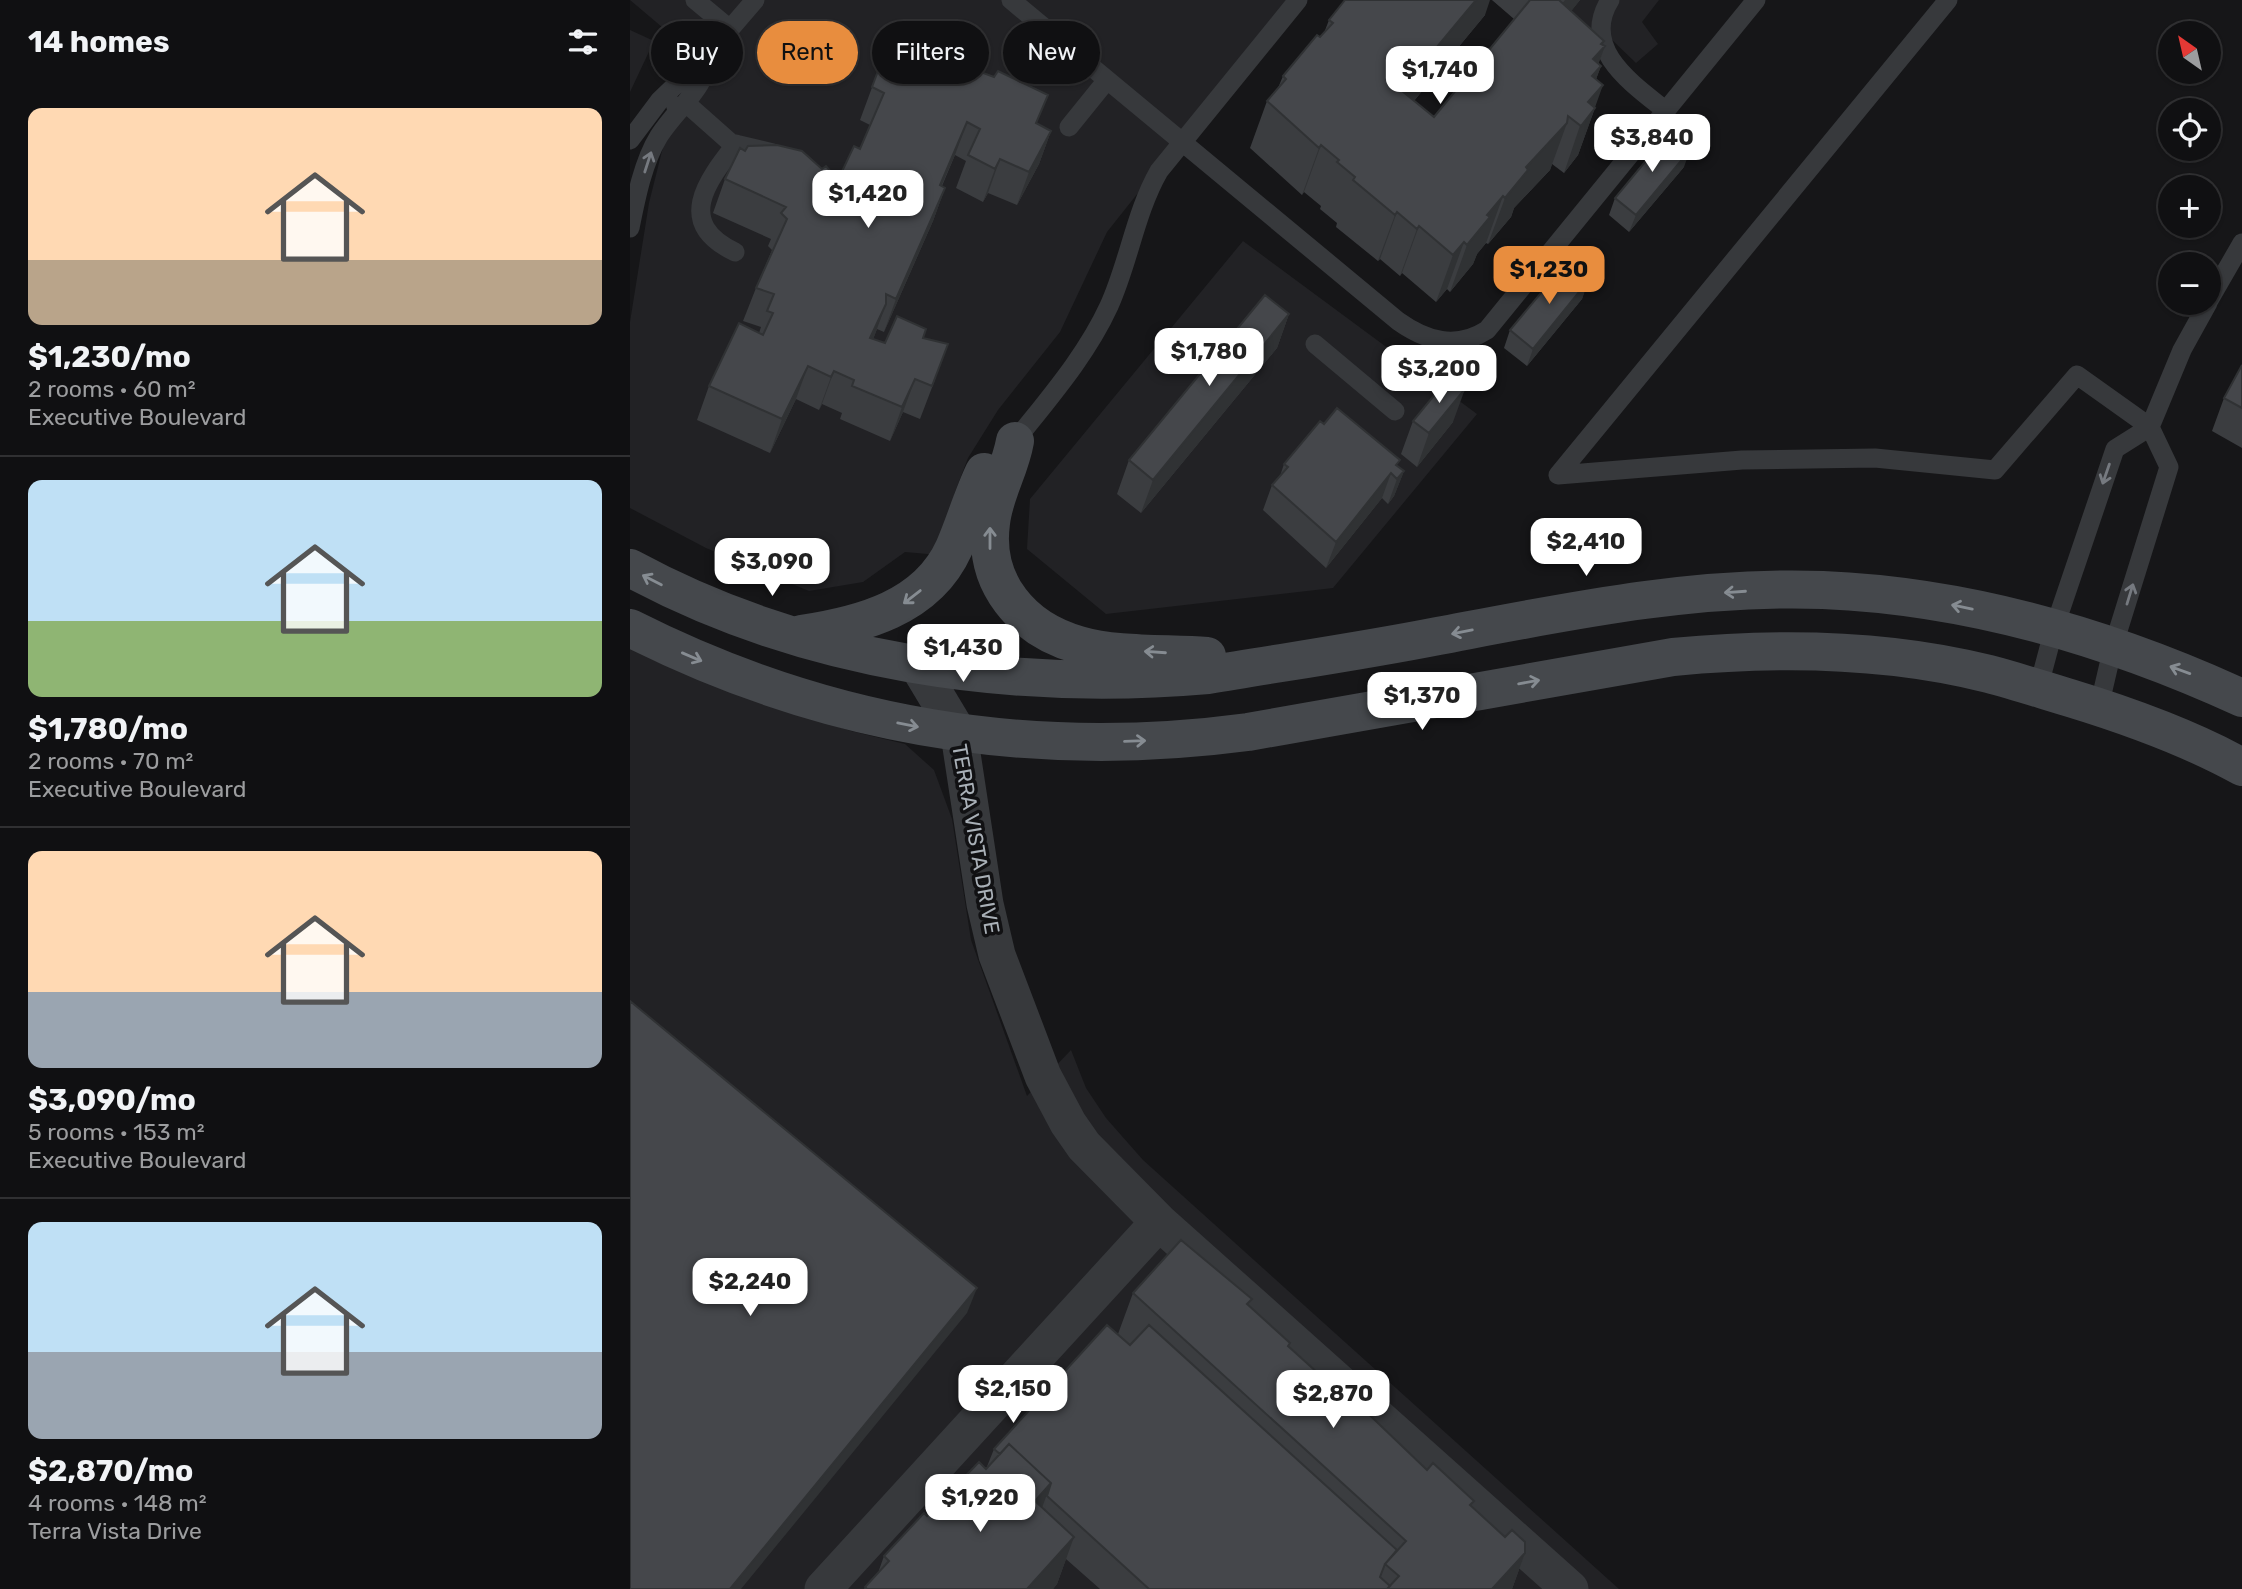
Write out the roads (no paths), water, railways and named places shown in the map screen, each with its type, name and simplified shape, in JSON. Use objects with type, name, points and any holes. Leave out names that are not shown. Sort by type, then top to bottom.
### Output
[{"type":"street","points":[[793,635],[835,629],[874,618],[912,598],[943,568],[987,467],[1014,441]]},
{"type":"street","points":[[1014,441],[1012,461],[995,503],[990,552],[999,586],[1019,612],[1049,633],[1081,646],[1271,664]]},
{"type":"street","points":[[630,568],[695,601],[793,635],[866,655],[1017,677],[1138,681],[1208,675],[1613,604],[1761,590],[1824,590],[1951,604],[2054,629],[2193,675],[2242,698]]},
{"type":"street","points":[[630,628],[719,668],[809,702],[867,718],[958,734],[1041,741],[1184,740],[1372,711],[1600,669],[1736,651],[1863,655],[1925,662],[1988,674],[2099,707],[2168,732],[2242,767]]},
{"type":"street","name":"TERRA VISTA DRIVE","points":[[917,664],[958,734],[985,904],[997,955],[1043,1076],[1068,1124],[1084,1146],[1159,1222],[1570,1589]]},
{"type":"street","points":[[824,1589],[1159,1222]]},
{"type":"lane","points":[[695,0],[720,21]]},
{"type":"lane","points":[[737,21],[755,0]]},
{"type":"lane","points":[[1011,0],[1414,333],[1430,339],[1459,341],[1475,338],[1487,330],[1756,0]]},
{"type":"lane","points":[[1014,441],[1089,343],[1120,279],[1146,194],[1180,142],[1298,0]]},
{"type":"lane","points":[[1609,0],[1600,16],[1600,33],[1607,53],[1628,80],[1665,110]]},
{"type":"lane","points":[[1948,0],[1558,475],[1742,460],[1875,458],[1995,470],[2077,374],[2150,426],[2169,467],[2113,647],[2099,707]]},
{"type":"lane","points":[[1069,127],[1107,80]]},
{"type":"lane","points":[[630,141],[648,115],[679,84]]},
{"type":"lane","points":[[630,228],[652,149],[700,84]]},
{"type":"lane","points":[[648,115],[687,104]]},
{"type":"lane","points":[[687,104],[736,144],[777,155]]},
{"type":"lane","points":[[734,252],[716,243],[704,228],[700,216],[711,175],[736,144]]},
{"type":"lane","points":[[2221,279],[2242,243]]},
{"type":"lane","points":[[2038,689],[2054,629],[2115,449],[2150,426],[2182,350],[2201,315]]},
{"type":"lane","points":[[1315,344],[1395,411]]}]
